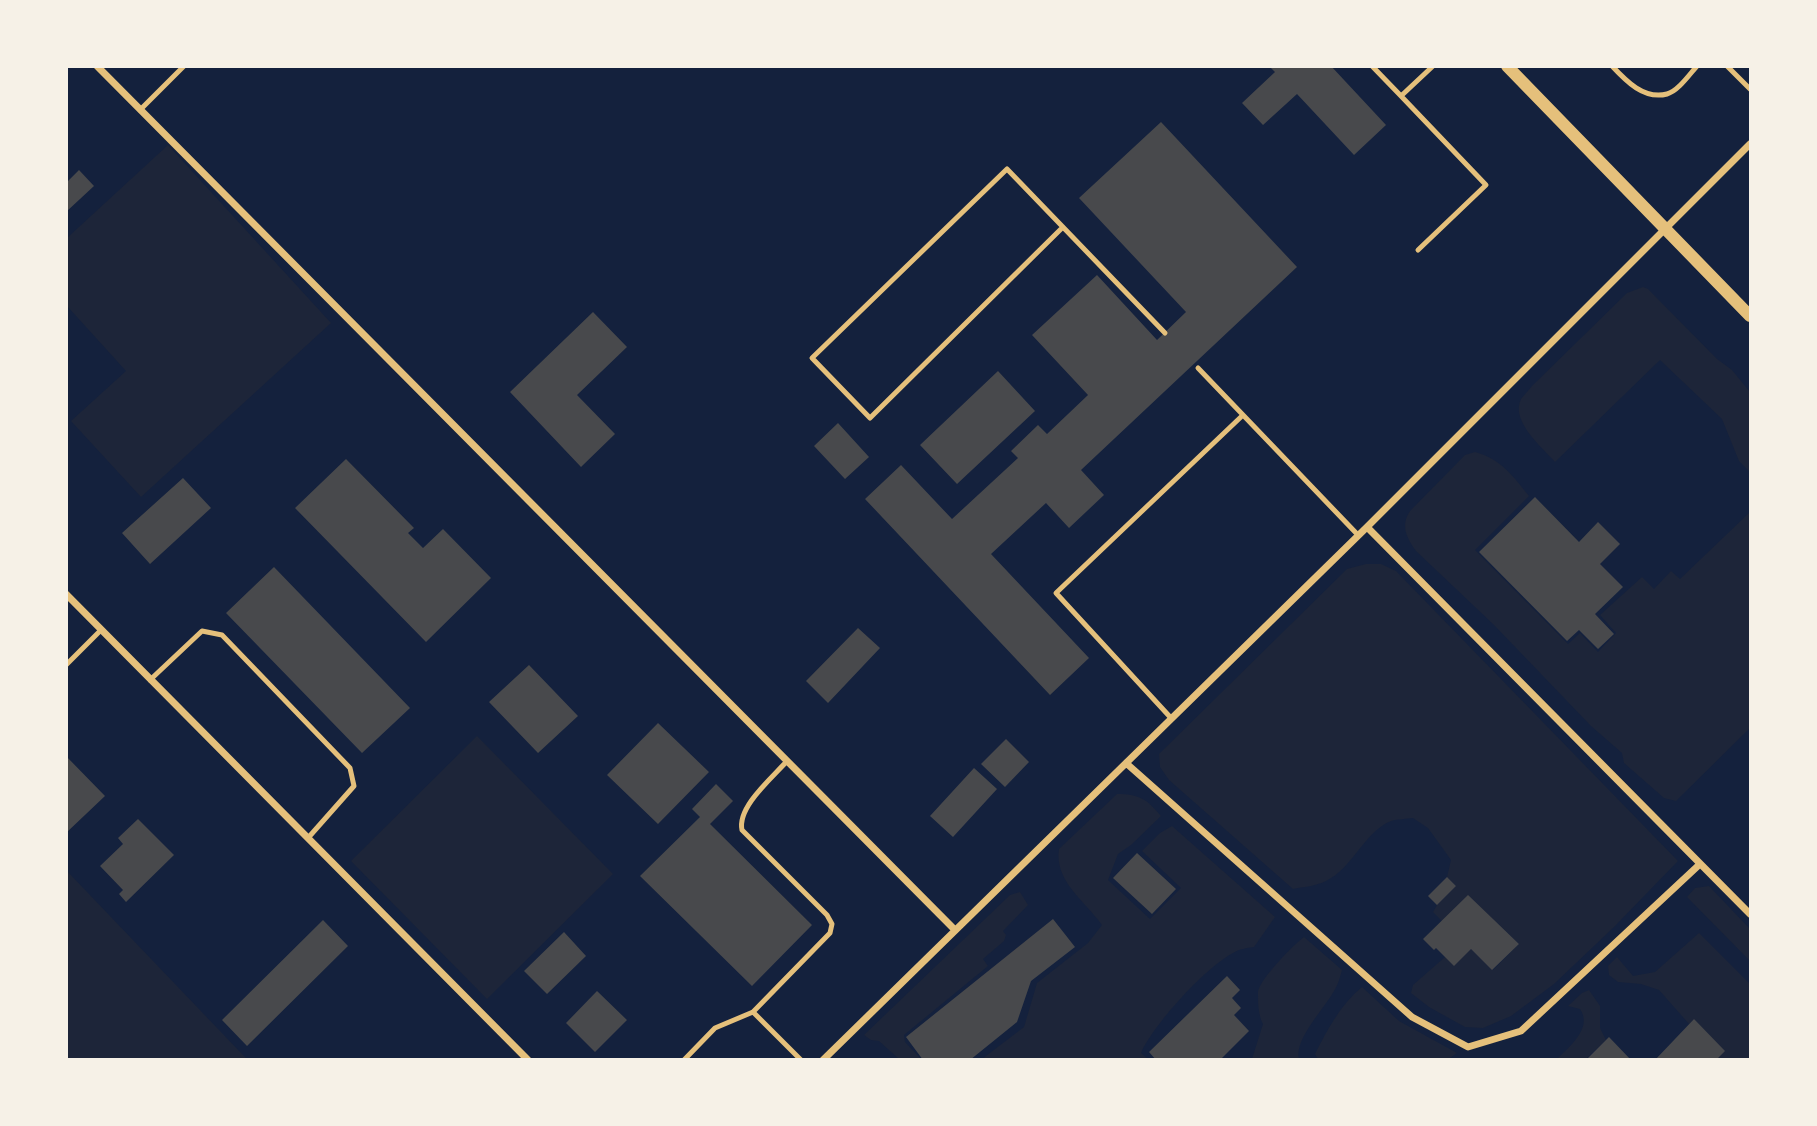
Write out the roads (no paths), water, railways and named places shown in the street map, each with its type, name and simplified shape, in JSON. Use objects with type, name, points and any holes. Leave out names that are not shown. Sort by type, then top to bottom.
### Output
[{"type":"street","points":[[97,66],[955,930]]},
{"type":"street","points":[[1507,66],[1751,316]]},
{"type":"street","points":[[823,1059],[1367,527],[1751,144]]},
{"type":"street","points":[[1367,527],[1751,914]]},
{"type":"street","points":[[66,594],[528,1059]]},
{"type":"street","points":[[1126,763],[1412,1017],[1468,1047],[1521,1031],[1700,864]]},
{"type":"lane","points":[[140,110],[184,66]]},
{"type":"lane","points":[[1373,66],[1486,185],[1418,250]]},
{"type":"lane","points":[[1401,96],[1433,66]]},
{"type":"lane","points":[[1612,66],[1630,85],[1648,93],[1667,94],[1679,86],[1696,66]]},
{"type":"lane","points":[[1727,66],[1751,89]]},
{"type":"lane","points":[[1063,227],[870,418],[812,358],[1007,169],[1063,227],[1165,333]]},
{"type":"lane","points":[[1198,368],[1357,535]]},
{"type":"lane","points":[[1171,718],[1056,593],[1243,415]]},
{"type":"lane","points":[[66,665],[101,630]]},
{"type":"lane","points":[[150,680],[202,631],[222,635],[351,768],[354,786],[308,838]]},
{"type":"lane","points":[[684,1059],[715,1028],[753,1012],[830,933],[832,924],[827,915],[742,830],[740,821],[744,811],[787,761]]},
{"type":"lane","points":[[753,1012],[801,1059]]}]
